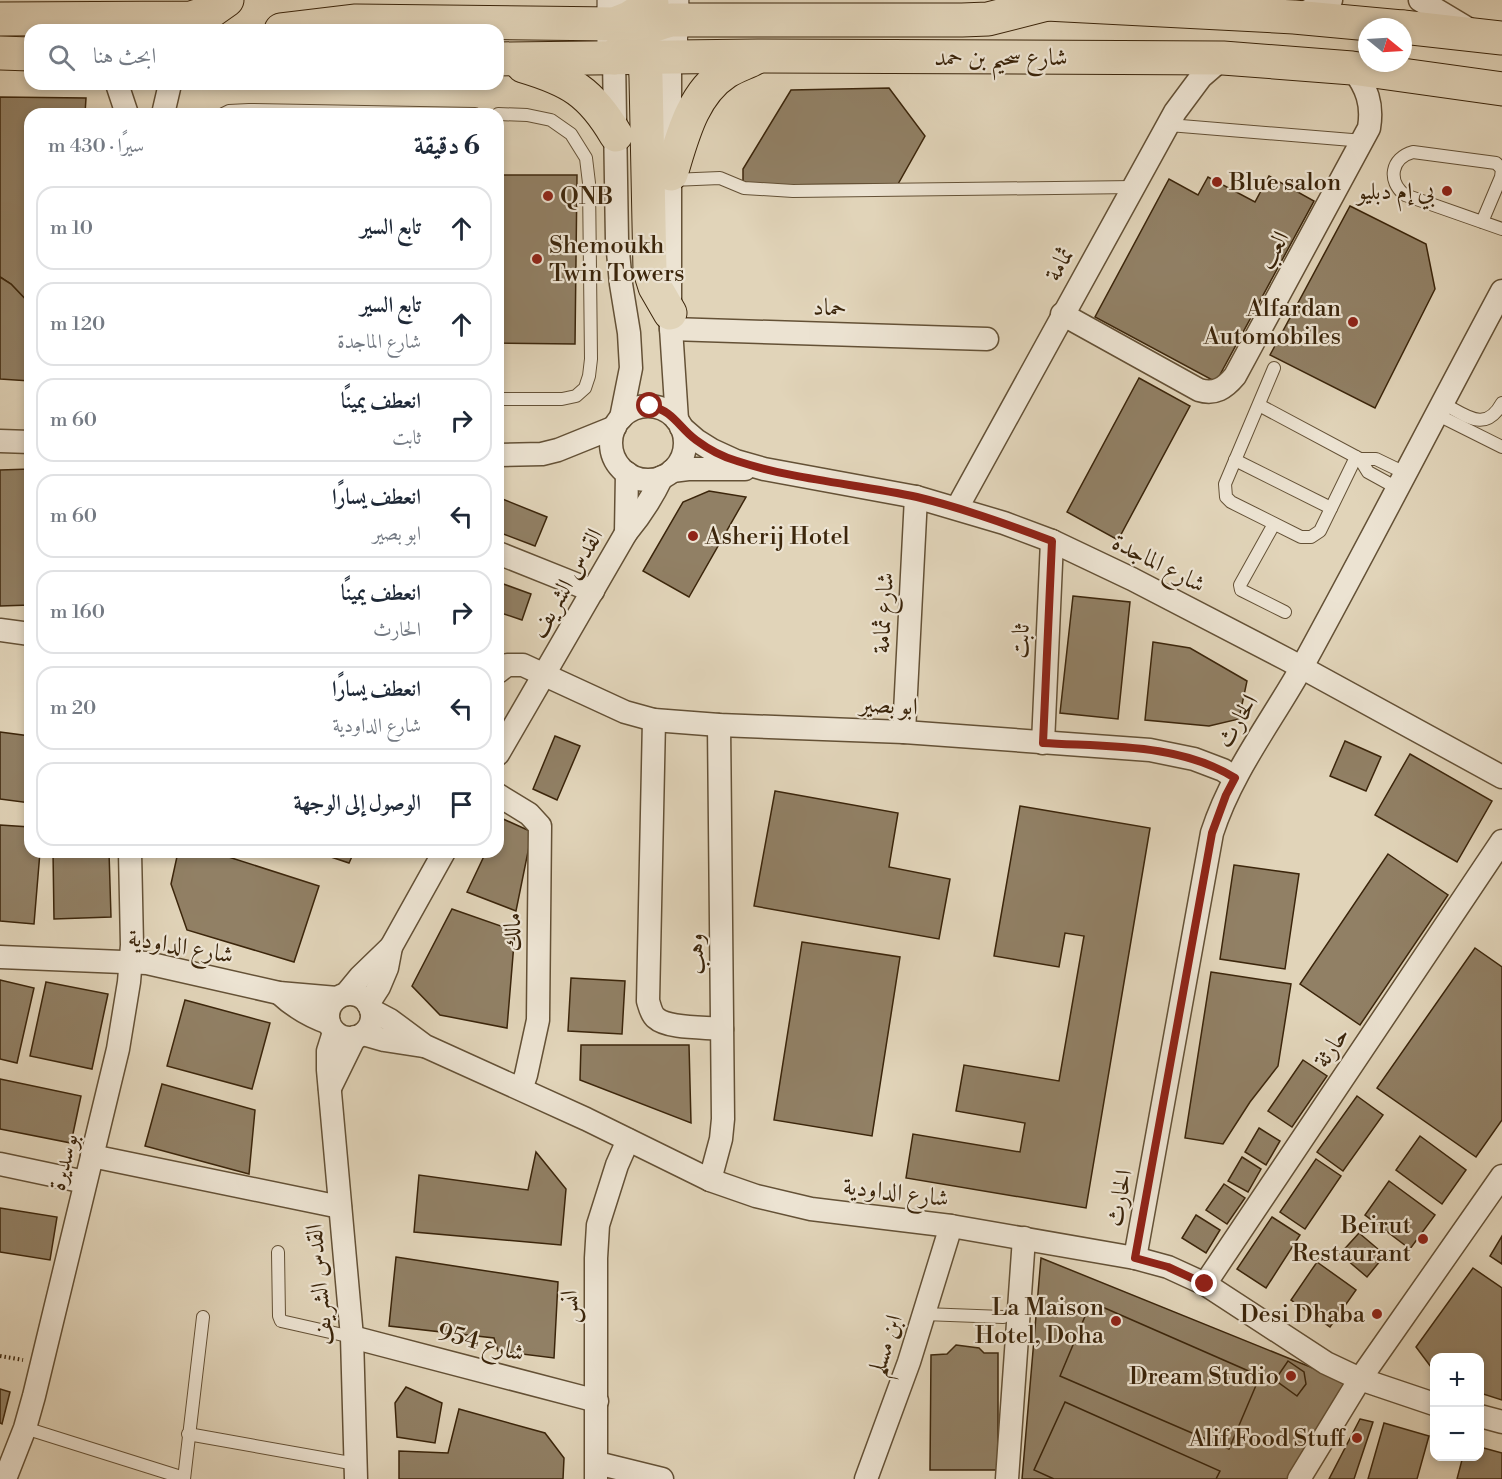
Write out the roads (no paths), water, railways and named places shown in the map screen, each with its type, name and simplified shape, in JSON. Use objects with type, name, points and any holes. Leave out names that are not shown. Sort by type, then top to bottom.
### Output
[{"type":"highway","points":[[0,19],[191,18],[210,12],[226,0]]},
{"type":"highway","points":[[995,0],[1294,17],[1358,23]]},
{"type":"highway","points":[[331,24],[356,21],[962,20],[988,19],[1047,4]]},
{"type":"highway","points":[[641,22],[651,271],[655,287],[671,321]]},
{"type":"highway","name":"شارع سحيم بن حمد","points":[[504,58],[641,22],[758,57],[1223,57],[1352,68],[1497,91]]},
{"type":"highway","points":[[1412,28],[1489,36]]},
{"type":"highway","points":[[0,53],[24,54]]},
{"type":"highway","points":[[670,177],[687,126],[703,94],[726,72],[758,57]]},
{"type":"highway","points":[[504,60],[552,76],[582,92],[596,104],[616,135]]},
{"type":"street","points":[[1294,17],[1331,0]]},
{"type":"street","points":[[1420,0],[1489,36]]},
{"type":"street","points":[[641,22],[670,177],[671,321],[679,424],[685,443],[681,458],[667,474],[640,479],[627,473],[614,456],[611,441],[631,368],[629,333],[617,241],[616,135],[641,22]]},
{"type":"street","name":"ثمامة","points":[[957,507],[1168,124],[1191,88],[1223,57]]},
{"type":"street","name":"العب","points":[[1062,314],[1193,387],[1206,392],[1220,390],[1235,376],[1364,141],[1369,128],[1371,103],[1367,91],[1352,68]]},
{"type":"street","points":[[119,90],[125,108]]},
{"type":"street","points":[[164,108],[168,90]]},
{"type":"street","name":"الحارث","points":[[1135,1258],[1212,833],[1226,795],[1302,667],[1502,291]]},
{"type":"street","name":"حماد","points":[[671,321],[987,339]]},
{"type":"street","points":[[504,455],[542,454],[558,450],[618,422],[634,409],[650,406],[665,410],[679,424]]},
{"type":"street","name":"شارع الماجدة","points":[[679,424],[711,450],[736,461],[765,469],[916,497],[957,507],[1052,541],[1132,579],[1302,667],[1502,777]]},
{"type":"street","points":[[0,441],[24,442]]},
{"type":"street","name":"شارع الماجدة","points":[[667,474],[688,469],[765,469]]},
{"type":"street","name":"القدس الشريف","points":[[626,533],[627,473]]},
{"type":"street","name":"القدس الشريف","points":[[504,744],[626,533],[640,517],[667,474]]},
{"type":"street","name":"شارع ثمامة","points":[[904,732],[916,497]]},
{"type":"street","name":"ثابت","points":[[1043,743],[1052,541]]},
{"type":"street","points":[[504,554],[593,591]]},
{"type":"street","points":[[0,630],[24,633]]},
{"type":"street","name":"ابو بصير","points":[[504,667],[507,664],[516,664],[544,674],[625,711],[654,720],[719,725],[904,732],[1150,750],[1175,754],[1223,770],[1235,778]]},
{"type":"street","points":[[654,720],[648,1001],[652,1014],[667,1024],[722,1029]]},
{"type":"street","name":"وهب","points":[[710,1180],[721,1139],[723,1119],[719,725]]},
{"type":"street","name":"مالك","points":[[504,799],[529,814],[540,826],[538,1020],[521,1089]]},
{"type":"street","name":"حارثة","points":[[1205,1284],[1502,841]]},
{"type":"street","name":"بوسديرة","points":[[5,1479],[25,1428],[118,1049],[129,982],[130,858]]},
{"type":"street","points":[[391,948],[329,1009],[345,1031],[371,1023],[370,1007],[387,968],[391,948],[441,858]]},
{"type":"street","name":"شارع الداودية","points":[[0,957],[130,961],[279,993],[342,996]]},
{"type":"street","name":"شارع الداودية","points":[[279,993],[310,1016],[345,1031],[425,1046]]},
{"type":"street","points":[[342,996],[359,996],[370,1007]]},
{"type":"street","name":"شارع الداودية","points":[[370,1007],[425,1046],[521,1089],[710,1180],[756,1196],[811,1209],[951,1226],[1135,1258],[1168,1267],[1205,1284],[1312,1355],[1360,1379],[1430,1403]]},
{"type":"street","name":"القدس الشريف","points":[[345,1031],[328,1051],[328,1070],[352,1337],[356,1471]]},
{"type":"street","name":"انس","points":[[597,1471],[596,1258],[598,1225],[628,1140]]},
{"type":"street","points":[[92,1155],[340,1207]]},
{"type":"street","points":[[0,1164],[85,1182]]},
{"type":"street","points":[[1299,1479],[1360,1379],[1502,1176]]},
{"type":"street","name":"ابن مسلم","points":[[866,1479],[898,1393],[951,1226]]},
{"type":"street","points":[[1007,1479],[1024,1239]]},
{"type":"street","name":"شارع 954","points":[[352,1337],[597,1401]]},
{"type":"street","points":[[1484,1417],[1502,1422]]},
{"type":"street","points":[[597,1471],[662,1479]]},
{"type":"lane","points":[[504,114],[527,115],[550,120],[571,134],[586,158],[589,183],[591,359],[590,376],[585,388],[576,396],[562,399],[504,399]]},
{"type":"lane","points":[[1168,124],[1364,141]]},
{"type":"lane","points":[[1482,222],[1502,173],[1497,162],[1413,152],[1406,154],[1396,164],[1393,178],[1399,190],[1405,195],[1482,222],[1502,229]]},
{"type":"lane","points":[[670,177],[720,178],[744,188],[793,191],[1134,187]]},
{"type":"lane","points":[[1274,368],[1225,484],[1226,497],[1236,505],[1301,537],[1311,537],[1320,531],[1358,458]]},
{"type":"lane","points":[[1439,409],[1482,421],[1495,415],[1502,403]]},
{"type":"lane","points":[[1259,405],[1358,458],[1376,459],[1401,481]]},
{"type":"lane","points":[[1439,409],[1502,447]]},
{"type":"lane","points":[[1235,460],[1331,508]]},
{"type":"lane","points":[[1274,524],[1240,585],[1241,590],[1285,612]]},
{"type":"lane","points":[[278,1252],[281,1321],[352,1337]]},
{"type":"lane","points":[[924,1314],[1003,1317]]},
{"type":"lane","points":[[25,1428],[184,1478],[203,1317]]},
{"type":"lane","points":[[188,1434],[356,1471]]},
{"type":"place","name":"Blue salon","points":[[1217,182]]},
{"type":"place","name":"بي إم دبليو","points":[[1447,191]]},
{"type":"place","name":"QNB","points":[[548,196]]},
{"type":"place","name":"Shemoukh Twin Towers","points":[[537,259]]},
{"type":"place","name":"Alfardan Automobiles","points":[[1353,322]]},
{"type":"place","name":"Asherij Hotel","points":[[693,536]]},
{"type":"place","name":"Beirut Restaurant","points":[[1423,1239]]},
{"type":"place","name":"Desi Dhaba","points":[[1377,1314]]},
{"type":"place","name":"La Maison Hotel, Doha","points":[[1116,1321]]},
{"type":"place","name":"Dream Studio","points":[[1291,1376]]},
{"type":"place","name":"Alif Food Stuff","points":[[1357,1438]]}]
